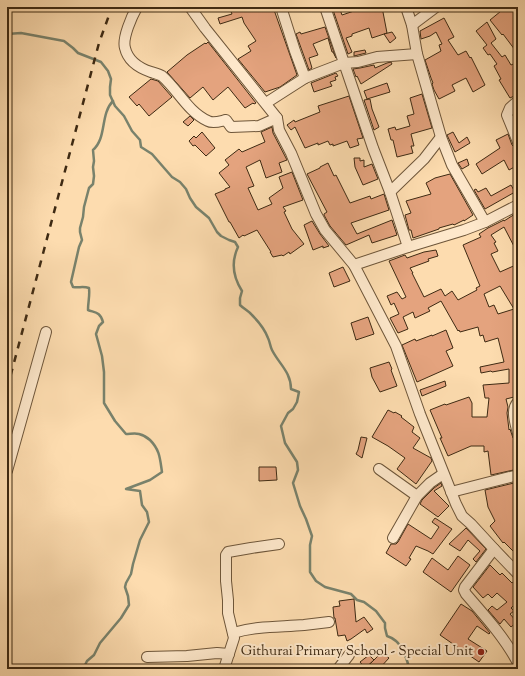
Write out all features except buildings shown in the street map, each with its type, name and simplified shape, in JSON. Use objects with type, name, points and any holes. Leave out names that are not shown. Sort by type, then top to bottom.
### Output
[{"type":"street","points":[[137,7],[126,33],[124,43],[126,52],[134,64],[143,69],[161,75],[198,115],[210,122],[226,120],[231,127],[259,126],[276,118]]},
{"type":"street","points":[[190,7],[205,28],[266,103],[276,118],[279,130],[291,153],[316,214],[325,230],[354,266],[396,346],[420,414],[462,516],[472,524],[518,574]]},
{"type":"street","points":[[281,7],[305,78]]},
{"type":"street","points":[[325,7],[408,247]]},
{"type":"street","points":[[406,7],[412,25],[417,54],[441,137],[452,165],[485,222]]},
{"type":"street","points":[[412,25],[436,7]]},
{"type":"street","points":[[266,103],[305,78],[344,63],[358,62],[377,57],[417,54]]},
{"type":"street","points":[[518,101],[510,108],[507,115],[518,142]]},
{"type":"street","points":[[390,192],[424,159],[441,137]]},
{"type":"street","points":[[354,266],[408,247],[464,230],[485,222],[518,205]]},
{"type":"street","points":[[7,471],[46,332]]},
{"type":"street","points":[[518,402],[514,409],[514,418],[518,434]]},
{"type":"street","points":[[379,469],[417,496]]},
{"type":"street","points":[[393,538],[417,496],[424,487],[444,474]]},
{"type":"street","points":[[451,492],[518,475]]},
{"type":"street","points":[[224,669],[234,638],[228,613],[226,554],[228,552],[279,544]]},
{"type":"street","points":[[494,549],[464,590],[500,636],[518,663]]},
{"type":"street","points":[[233,633],[245,629],[329,622]]},
{"type":"street","points":[[147,657],[187,656],[217,653],[229,654]]},
{"type":"street","points":[[338,669],[349,655]]},
{"type":"waterway","points":[[7,34],[21,33],[64,41],[78,53],[101,62],[108,71],[111,79],[110,95],[115,106],[124,116],[132,131],[140,140],[141,147],[152,154],[172,177],[180,182],[186,189],[196,207],[209,218],[217,232],[221,236],[235,242],[238,247],[234,258],[234,269],[242,291],[240,305],[259,323],[267,335],[272,350],[287,373],[291,389],[299,392],[297,402],[293,409],[288,413],[281,426],[285,443],[297,462],[298,470],[293,483],[312,536],[310,545],[310,572],[316,581],[325,587],[351,594],[357,600],[364,602],[376,611],[385,623],[387,636],[396,641],[402,650],[409,669]]},
{"type":"waterway","points":[[83,669],[87,661],[94,655],[100,643],[121,618],[129,605],[125,587],[131,574],[140,540],[149,522],[147,512],[142,505],[140,491],[126,489],[150,480],[162,472],[156,447],[148,438],[142,435],[126,434],[115,421],[104,403],[104,372],[102,356],[96,334],[99,326],[103,322],[99,315],[88,310],[89,288],[73,287],[71,282],[82,240],[80,228],[84,207],[89,188],[93,184],[93,150],[100,139],[106,112],[113,101]]},
{"type":"railway","points":[[7,389],[99,43],[112,7]]},
{"type":"place","name":"Githurai Primary School - Special Unit","points":[[481,652]]}]
